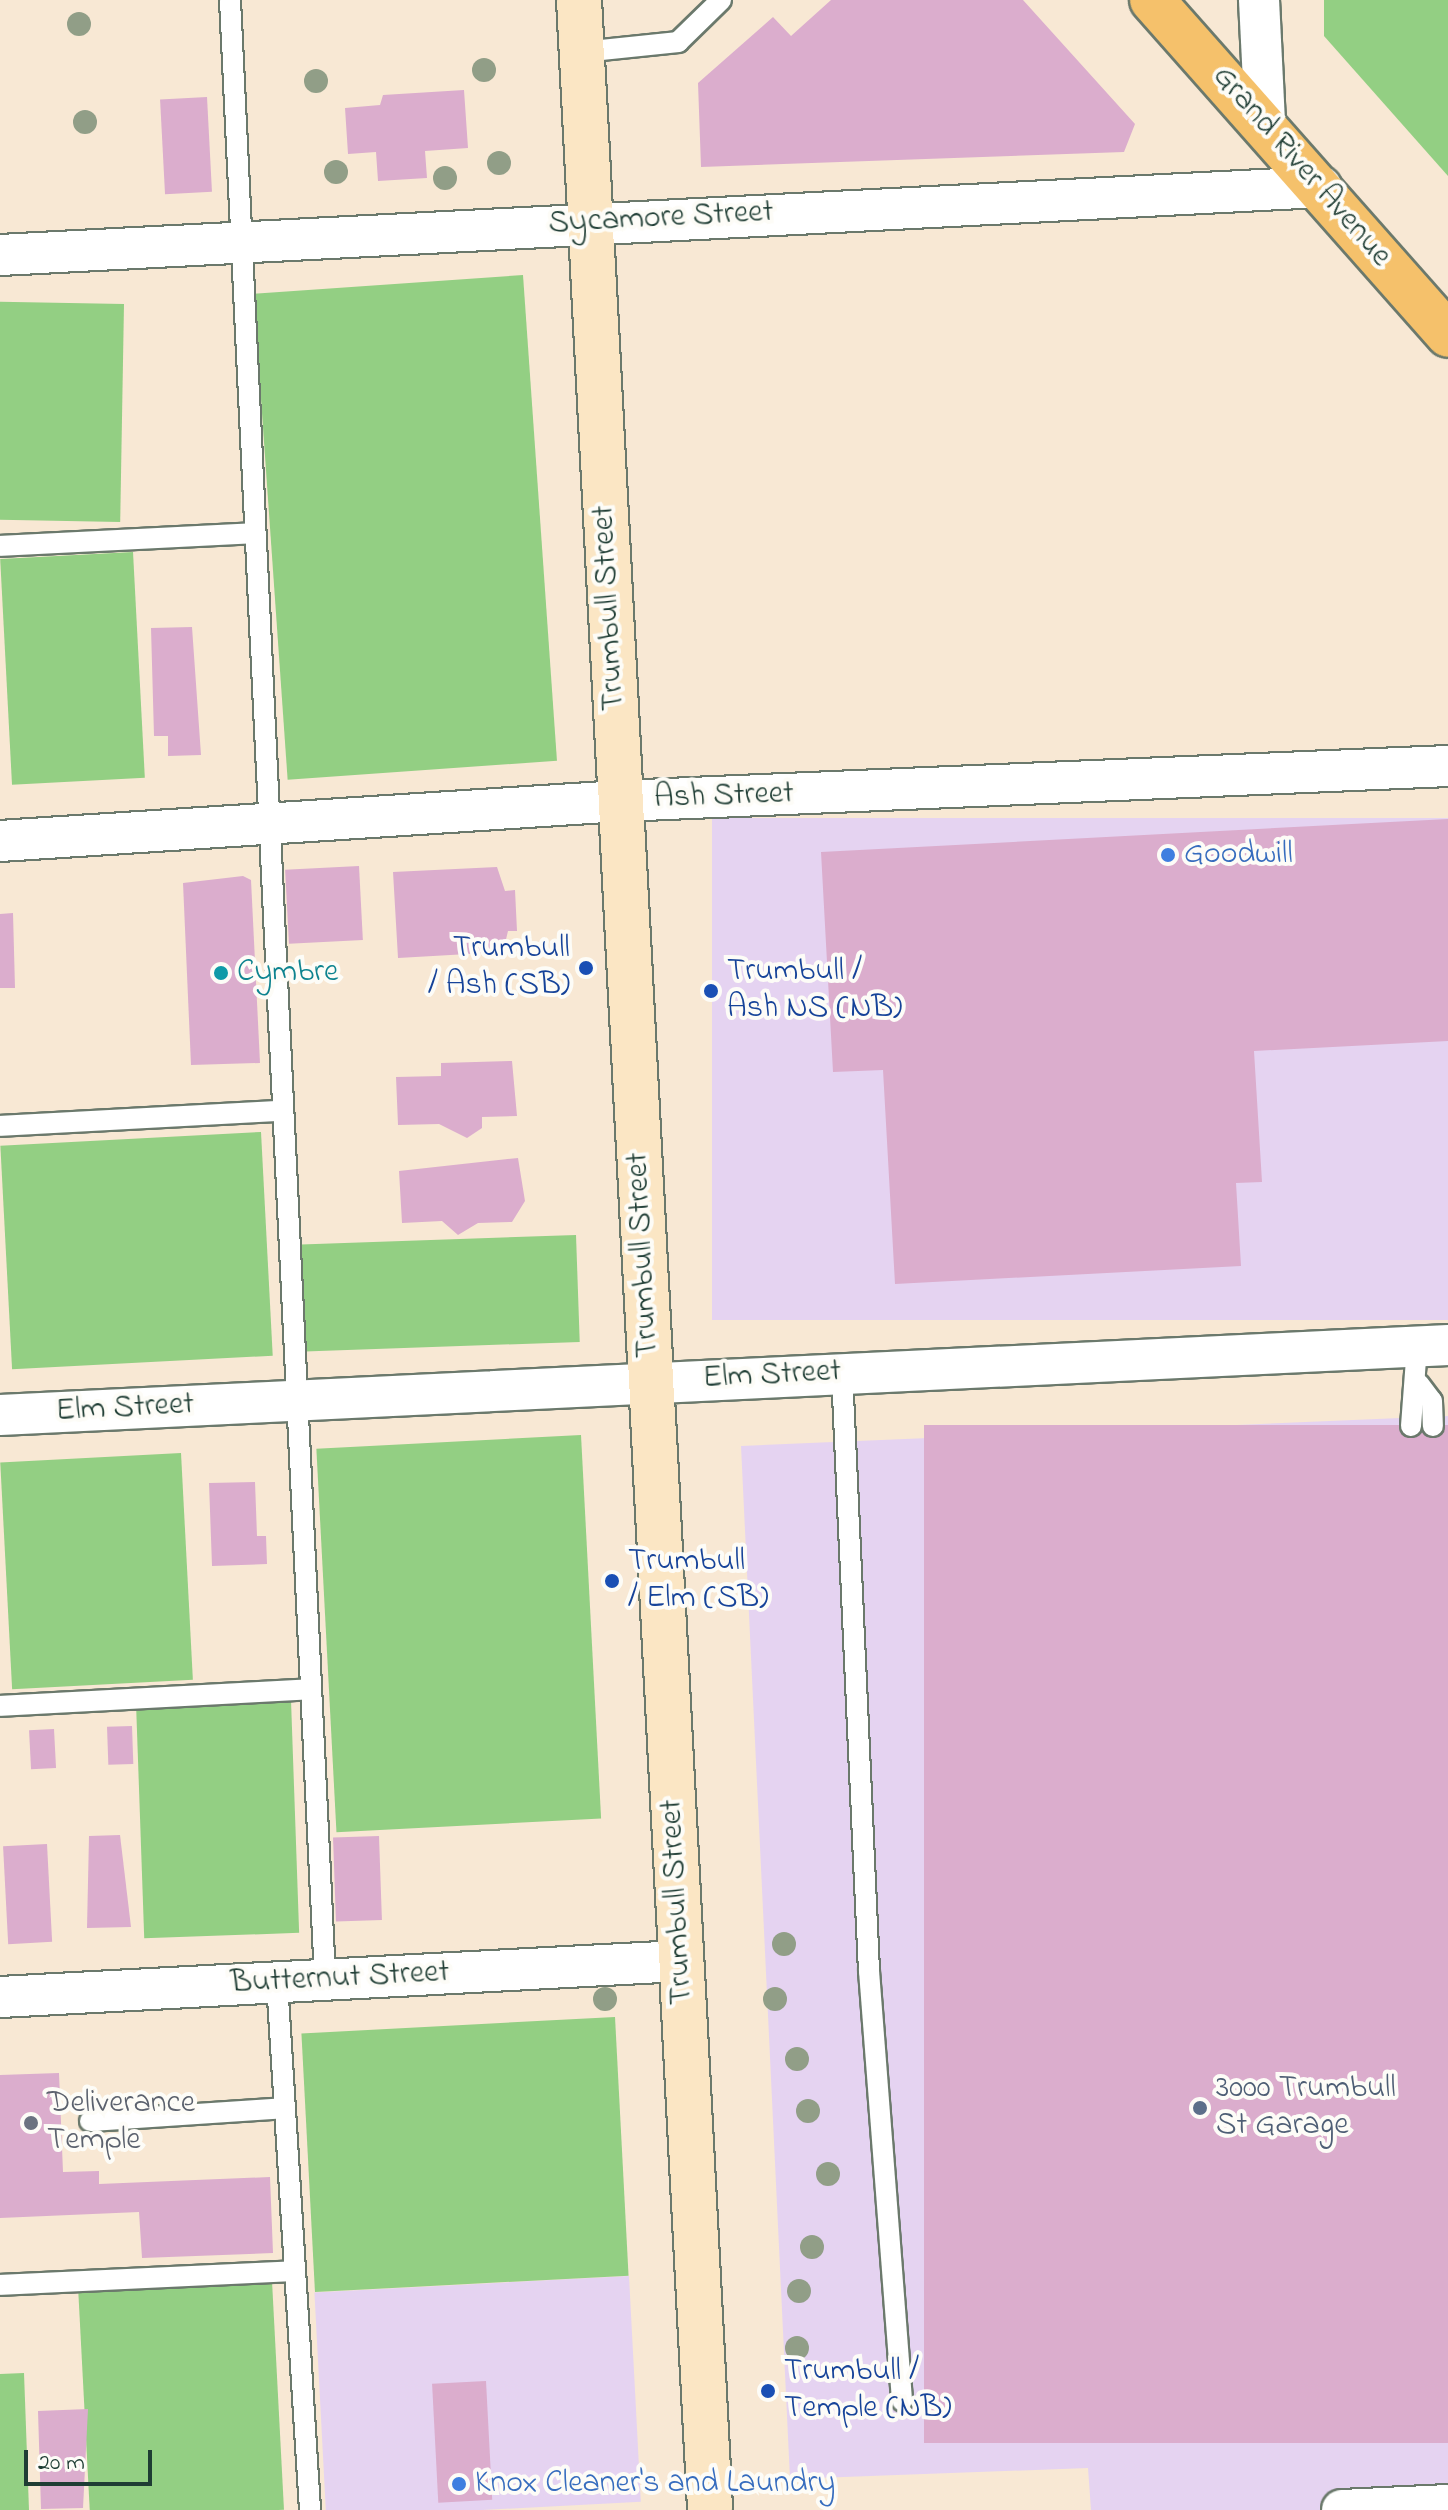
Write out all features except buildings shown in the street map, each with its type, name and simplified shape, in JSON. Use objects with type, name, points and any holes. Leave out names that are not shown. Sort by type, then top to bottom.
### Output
[{"type":"main road","name":"Grand River Avenue","points":[[1152,0],[1265,123],[1448,335]]},
{"type":"street","name":"Trumbull Street","points":[[579,0],[710,2510]]},
{"type":"street","points":[[1259,0],[1265,123]]},
{"type":"street","name":"Sycamore Street","points":[[0,255],[239,245],[590,222],[1321,187]]},
{"type":"street","name":"Ash Street","points":[[0,841],[620,801],[1448,766]]},
{"type":"street","name":"Elm Street","points":[[0,1415],[842,1372],[1428,1359]]},
{"type":"street","name":"Butternut Street","points":[[0,1997],[681,1961]]},
{"type":"street","points":[[1342,2510],[1448,2505]]},
{"type":"lane","points":[[230,0],[294,1400],[325,1980]]},
{"type":"lane","points":[[582,52],[678,42],[721,0]]},
{"type":"lane","points":[[0,546],[253,533]]},
{"type":"lane","points":[[0,1126],[281,1111]]},
{"type":"lane","points":[[1428,1359],[1433,1426]]},
{"type":"lane","points":[[1411,1426],[1409,1403],[1428,1359]]},
{"type":"lane","points":[[842,1372],[869,1971],[902,2401]]},
{"type":"lane","points":[[0,1706],[310,1689]]},
{"type":"lane","points":[[277,1982],[310,2510]]},
{"type":"lane","points":[[90,2121],[285,2108]]},
{"type":"lane","points":[[0,2285],[295,2271]]},
{"type":"shaded area","points":[[712,818],[1448,818],[1448,1320],[712,1320]]},
{"type":"shaded area","name":"3000 Trumbull St Garage","points":[[1448,1416],[1448,2510],[1091,2510],[1088,2468],[790,2479],[741,1446]]},
{"type":"shaded area","points":[[629,2276],[641,2502],[482,2510],[326,2510],[314,2292]]},
{"type":"green space","points":[[1324,0],[1448,0],[1448,176],[1324,36]]},
{"type":"green space","points":[[523,275],[557,761],[288,780],[254,294]]},
{"type":"green space","points":[[0,302],[124,304],[120,522],[0,520]]},
{"type":"green space","points":[[133,552],[145,778],[12,785],[0,559]]},
{"type":"green space","points":[[261,1132],[273,1356],[12,1369],[0,1146]]},
{"type":"green space","points":[[576,1235],[580,1342],[305,1352],[301,1245]]},
{"type":"green space","points":[[581,1435],[601,1818],[336,1832],[316,1449]]},
{"type":"green space","points":[[181,1453],[193,1680],[12,1689],[0,1462]]},
{"type":"green space","points":[[291,1700],[299,1933],[144,1938],[136,1705]]},
{"type":"green space","points":[[615,2017],[629,2276],[315,2292],[301,2033]]},
{"type":"green space","points":[[272,2281],[284,2510],[90,2510],[78,2291]]},
{"type":"green space","points":[[24,2373],[29,2510],[0,2510],[0,2374]]},
{"type":"place","name":"Goodwill","points":[[1168,855]]},
{"type":"place","name":"Trumbull / Ash (SB)","points":[[586,968]]},
{"type":"place","name":"Cymbre","points":[[221,973]]},
{"type":"place","name":"Trumbull / Ash NS (NB)","points":[[711,991]]},
{"type":"place","name":"Trumbull / Elm (SB)","points":[[612,1581]]},
{"type":"place","name":"3000 Trumbull St Garage","points":[[1200,2108]]},
{"type":"place","name":"Deliverance Temple","points":[[31,2123]]},
{"type":"place","name":"Trumbull / Temple (NB)","points":[[768,2391]]},
{"type":"place","name":"Knox Cleaner's and Laundry","points":[[459,2484]]}]
